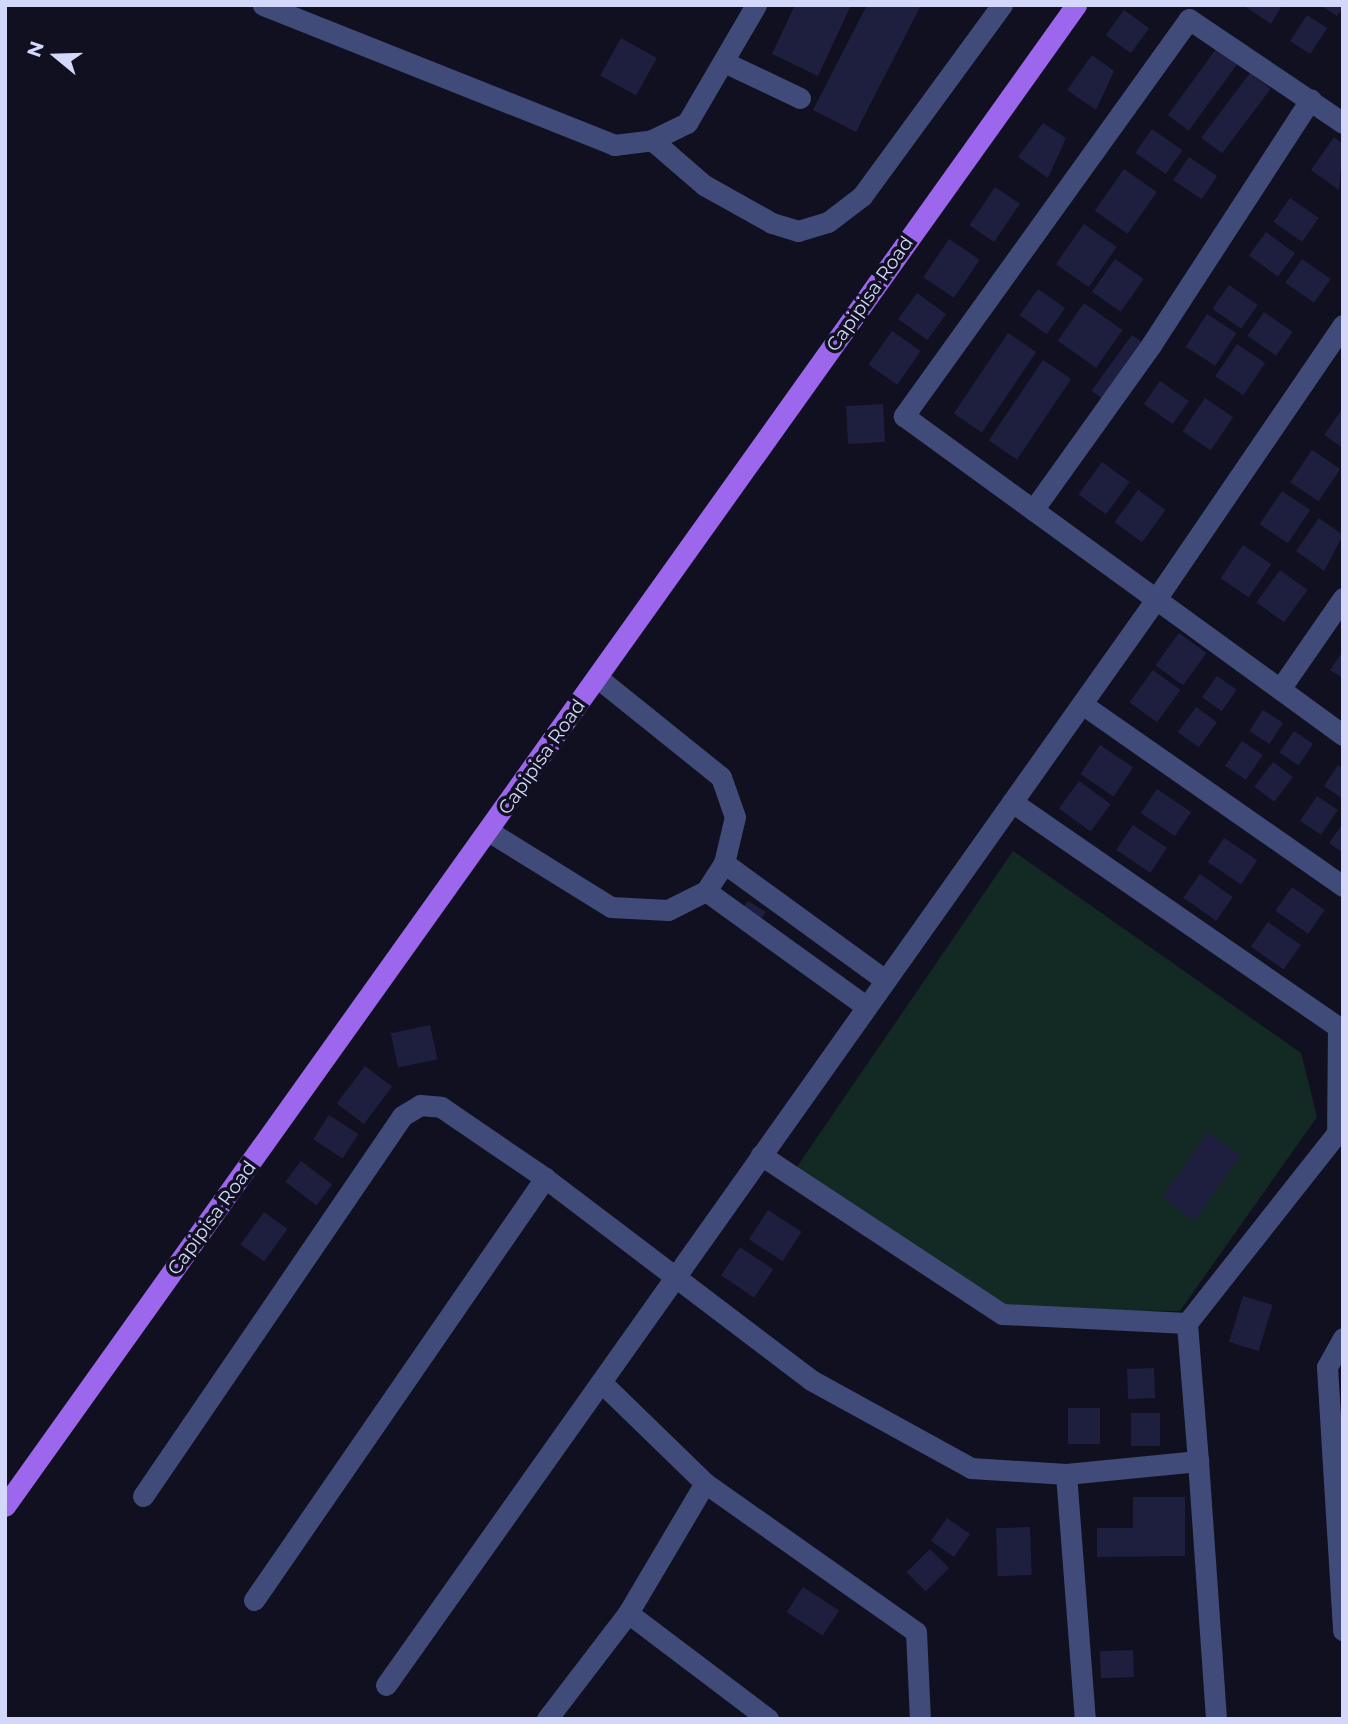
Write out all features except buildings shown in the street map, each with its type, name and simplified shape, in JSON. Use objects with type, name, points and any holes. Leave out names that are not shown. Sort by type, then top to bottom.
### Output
[{"type":"main road","name":"Capipisa Road","points":[[5,1506],[490,832],[1076,5]]},
{"type":"street","points":[[263,5],[614,145],[652,141],[687,123],[756,5]]},
{"type":"street","points":[[652,141],[704,185],[772,223],[798,232],[828,222],[862,196],[1002,5]]},
{"type":"street","points":[[1343,123],[1189,19],[904,416],[1343,735]]},
{"type":"street","points":[[724,62],[800,98]]},
{"type":"street","points":[[1033,510],[1151,345],[1311,99]]},
{"type":"street","points":[[386,1685],[1082,705],[1343,325]]},
{"type":"street","points":[[1280,689],[1343,598]]},
{"type":"street","points":[[490,832],[611,907],[668,910],[706,891],[724,863],[735,817],[721,777],[598,678]]},
{"type":"street","points":[[1082,705],[1343,886]]},
{"type":"street","points":[[1012,802],[1338,1027],[1340,1133],[1187,1323],[1216,1719]]},
{"type":"street","points":[[724,863],[885,980]]},
{"type":"street","points":[[706,891],[867,1007]]},
{"type":"street","points":[[143,1496],[402,1116],[420,1105],[442,1107],[545,1178],[677,1273],[811,1380],[971,1468],[1066,1474],[1198,1461]]},
{"type":"street","points":[[761,1156],[1002,1314],[1187,1323]]},
{"type":"street","points":[[254,1600],[545,1178]]},
{"type":"street","points":[[1343,1338],[1327,1367],[1343,1631]]},
{"type":"street","points":[[601,1381],[705,1483],[915,1632],[920,1719]]},
{"type":"street","points":[[1066,1474],[1085,1719]]},
{"type":"street","points":[[547,1719],[628,1613],[705,1483]]},
{"type":"street","points":[[628,1613],[768,1719]]},
{"type":"green space","points":[[1013,851],[1301,1053],[1317,1117],[1180,1311],[1015,1310],[794,1171]]}]
